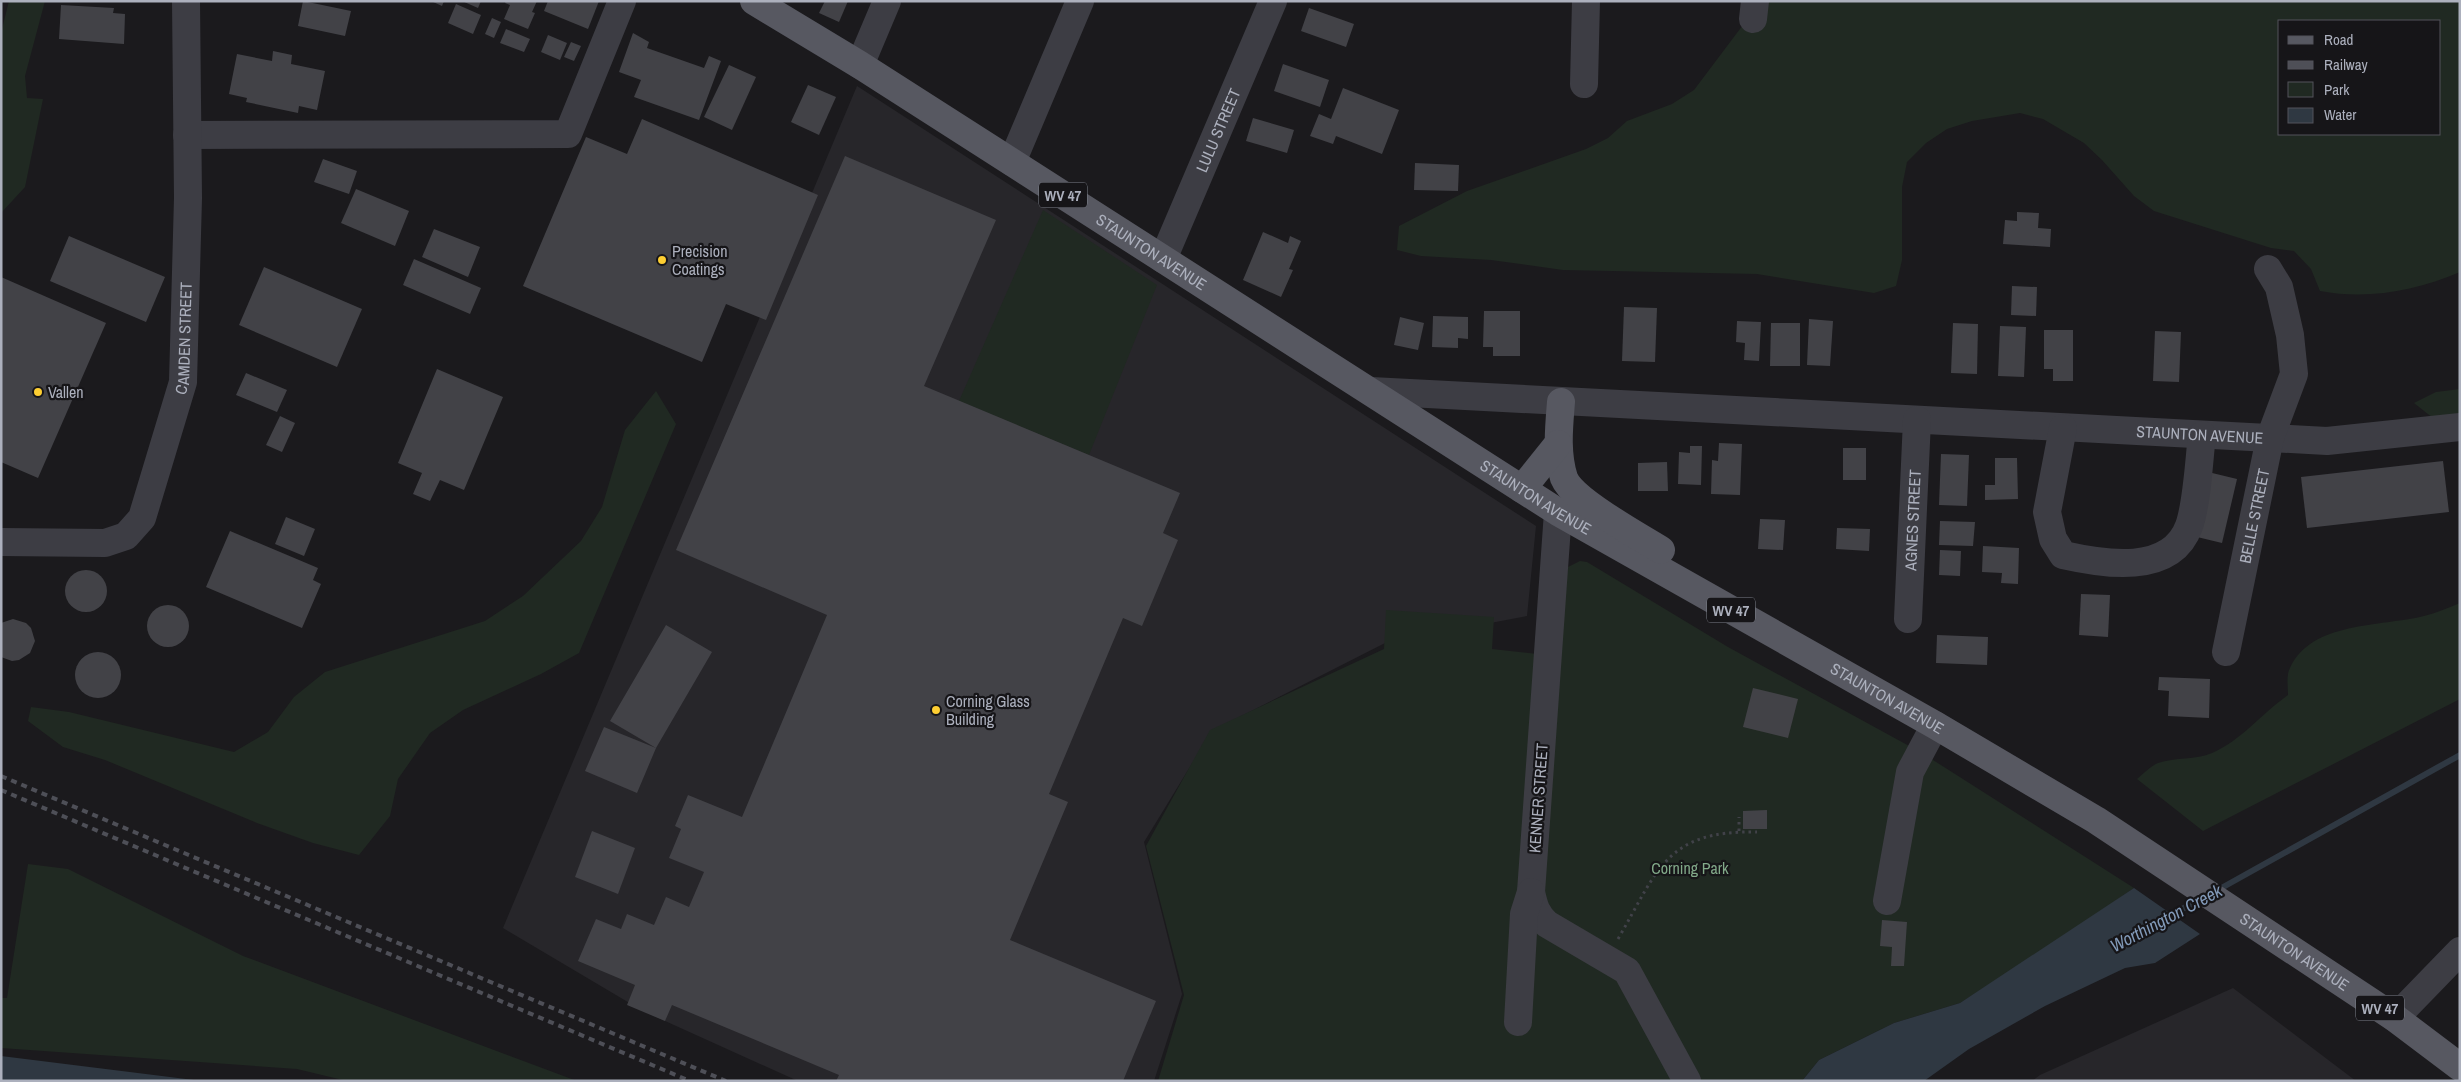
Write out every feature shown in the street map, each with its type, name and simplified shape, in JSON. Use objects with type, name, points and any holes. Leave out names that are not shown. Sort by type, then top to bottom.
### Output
[{"type":"main road","name":"STAUNTON AVENUE","points":[[754,1],[860,65],[1558,512],[1935,725],[2096,820],[2395,1018],[2460,1067]]},
{"type":"main road","points":[[1562,402],[1558,444],[1565,479],[1577,495],[1710,580],[1752,622]]},
{"type":"main road","points":[[1522,489],[1558,444]]},
{"type":"street","name":"CAMDEN STREET","points":[[1,542],[105,543],[126,536],[142,518],[183,382],[188,198],[186,1]]},
{"type":"street","points":[[187,135],[568,134],[622,1]]},
{"type":"street","points":[[860,65],[887,1]]},
{"type":"street","points":[[1012,162],[1080,1]]},
{"type":"street","name":"LULU STREET","points":[[1163,258],[1273,1]]},
{"type":"street","points":[[1584,84],[1586,1]]},
{"type":"street","name":"BELLE STREET","points":[[2226,652],[2270,438],[2294,374],[2290,335],[2279,287],[2268,269]]},
{"type":"street","name":"STAUNTON AVENUE","points":[[1371,391],[2326,441],[2460,427]]},
{"type":"street","name":"AGNES STREET","points":[[1908,619],[1917,420]]},
{"type":"street","points":[[2063,428],[2047,512],[2053,539],[2063,555],[2094,562],[2134,563],[2161,557],[2177,546],[2189,526],[2202,435]]},
{"type":"street","name":"KENNER STREET","points":[[1558,512],[1531,892],[1534,908],[1539,917],[1627,970],[1686,1081]]},
{"type":"street","points":[[1887,902],[1910,772],[1935,725]]},
{"type":"street","points":[[1518,1022],[1524,914],[1531,892]]},
{"type":"street","points":[[2395,1018],[2460,951]]},
{"type":"path","points":[[1739,831],[1740,817]]},
{"type":"path","points":[[1606,958],[1660,867],[1672,854],[1696,840],[1712,834],[1739,831],[1756,832]]},
{"type":"shaded area","points":[[857,86],[1536,526],[1527,616],[1385,643],[1212,731],[1144,842],[1182,994],[1154,1081],[798,1081],[643,1011],[503,928]]},
{"type":"shaded area","points":[[2233,988],[2356,1081],[2032,1081],[2040,1075]]},
{"type":"green space","points":[[9,1],[45,1],[25,76],[27,98],[43,99],[25,187],[1,213],[1,33]]},
{"type":"green space","points":[[1761,1],[2460,1],[2460,272],[2409,289],[2391,292],[2338,294],[2320,291],[2311,269],[2294,251],[2271,248],[2154,211],[2134,196],[2084,143],[2043,119],[2020,113],[1972,121],[1947,129],[1926,143],[1907,162],[1902,187],[1902,260],[1896,286],[1874,293],[1757,274],[1563,270],[1491,260],[1421,256],[1397,250],[1399,226],[1467,191],[1586,149],[1608,138],[1627,121],[1672,104],[1694,90]]},
{"type":"green space","points":[[1043,210],[1157,285],[1089,455],[959,401]]},
{"type":"green space","points":[[2460,389],[2460,413],[2433,418],[2414,403],[2436,392]]},
{"type":"green space","points":[[656,391],[676,424],[579,653],[541,674],[463,710],[430,733],[398,779],[390,816],[359,855],[313,843],[257,823],[105,760],[63,747],[28,721],[31,707],[69,712],[234,752],[268,732],[294,697],[325,672],[485,621],[523,596],[581,541],[602,507],[625,430]]},
{"type":"green space","name":"Corning Park","points":[[1580,561],[1587,562],[1728,647],[1922,753],[2134,888],[2044,950],[1960,1003],[1894,1023],[1819,1060],[1802,1081],[1158,1081],[1184,995],[1146,846],[1210,730],[1384,649],[1386,610],[1494,617],[1492,649],[1555,656],[1568,567]]},
{"type":"green space","points":[[2460,603],[2460,699],[2203,831],[2137,779],[2158,763],[2206,755],[2223,748],[2233,741],[2288,695],[2290,668],[2300,653],[2314,642],[2330,634],[2368,625],[2424,616]]},
{"type":"green space","points":[[28,864],[68,869],[243,956],[577,1081],[347,1081],[297,1069],[1,1048],[1,998],[7,998]]},
{"type":"water","points":[[2134,888],[2200,934],[2155,963],[2125,968],[2045,1006],[1969,1049],[1924,1081],[1802,1081],[1819,1060],[1894,1023],[1960,1003]]},
{"type":"water","points":[[1,1056],[202,1081],[1,1081]]},
{"type":"building","points":[[303,1],[351,11],[345,36],[298,26]]},
{"type":"building","points":[[431,1],[444,1],[442,6]]},
{"type":"building","points":[[462,1],[481,1],[478,8]]},
{"type":"building","points":[[506,1],[537,1],[532,12],[535,13],[528,29],[504,19],[510,5],[505,3]]},
{"type":"building","points":[[548,1],[599,1],[588,29],[544,11]]},
{"type":"building","points":[[825,1],[848,1],[839,22],[819,13]]},
{"type":"building","points":[[456,4],[481,15],[473,34],[448,23]]},
{"type":"building","points":[[61,5],[114,8],[113,13],[125,14],[124,44],[59,39]]},
{"type":"building","points":[[1309,8],[1354,24],[1346,47],[1301,31]]},
{"type":"building","points":[[492,18],[501,22],[494,38],[485,34]]},
{"type":"building","points":[[506,29],[530,39],[524,52],[500,43]]},
{"type":"building","points":[[633,33],[649,42],[647,48],[704,68],[709,56],[721,61],[699,120],[634,97],[641,80],[619,72]]},
{"type":"building","points":[[548,35],[567,43],[560,60],[541,52]]},
{"type":"building","points":[[571,42],[581,46],[574,61],[564,57]]},
{"type":"building","points":[[273,51],[292,55],[291,64],[325,71],[317,110],[299,106],[298,113],[246,102],[247,98],[229,94],[237,54],[272,61]]},
{"type":"building","points":[[1283,64],[1329,80],[1320,107],[1274,91]]},
{"type":"building","points":[[729,65],[756,77],[732,130],[704,117]]},
{"type":"building","points":[[808,85],[836,97],[819,135],[791,122]]},
{"type":"building","points":[[1343,88],[1399,110],[1382,154],[1336,136],[1333,144],[1310,136],[1319,114],[1331,119]]},
{"type":"building","points":[[1253,118],[1294,130],[1287,153],[1246,141]]},
{"type":"building","name":"Precision Coatings","points":[[642,119],[818,195],[766,320],[726,304],[702,362],[523,286],[586,137],[627,154]]},
{"type":"building","name":"Corning Glass Building","points":[[845,156],[996,220],[924,386],[1180,493],[1163,533],[1178,540],[1142,626],[1123,618],[1049,794],[1068,802],[1010,940],[1156,1001],[1123,1081],[836,1081],[839,1075],[672,1005],[665,1021],[627,1005],[635,985],[578,961],[596,919],[621,929],[627,914],[654,925],[666,897],[689,907],[704,872],[669,858],[681,829],[675,826],[688,795],[742,817],[827,615],[676,550]]},
{"type":"building","points":[[323,159],[357,171],[349,194],[314,182]]},
{"type":"building","points":[[1415,163],[1459,165],[1458,191],[1414,190]]},
{"type":"building","points":[[356,189],[409,211],[395,246],[341,223]]},
{"type":"building","points":[[2017,212],[2039,213],[2038,228],[2051,229],[2050,247],[2003,244],[2005,220],[2017,221]]},
{"type":"building","points":[[434,229],[480,247],[468,277],[422,257]]},
{"type":"building","points":[[1263,232],[1288,243],[1290,236],[1301,241],[1289,269],[1293,270],[1281,297],[1243,280]]},
{"type":"building","points":[[69,236],[165,277],[146,322],[50,281]]},
{"type":"building","points":[[414,259],[481,288],[470,314],[403,285]]},
{"type":"building","points":[[264,267],[362,309],[337,367],[239,325]]},
{"type":"building","name":"Vallen","points":[[1,277],[106,323],[38,478],[1,462]]},
{"type":"building","points":[[2012,286],[2037,287],[2036,316],[2011,315]]},
{"type":"building","points":[[1624,307],[1657,308],[1655,362],[1622,361]]},
{"type":"building","points":[[1484,311],[1520,311],[1520,356],[1493,356],[1493,347],[1483,347]]},
{"type":"building","points":[[1433,316],[1468,317],[1468,339],[1458,338],[1458,348],[1432,347]]},
{"type":"building","points":[[1400,317],[1424,323],[1418,350],[1394,345]]},
{"type":"building","points":[[1809,319],[1833,321],[1830,366],[1807,365]]},
{"type":"building","points":[[1737,321],[1761,322],[1759,361],[1744,360],[1745,343],[1736,342]]},
{"type":"building","points":[[1771,323],[1800,323],[1800,366],[1770,366]]},
{"type":"building","points":[[1953,323],[1978,324],[1977,374],[1951,373]]},
{"type":"building","points":[[2000,326],[2026,327],[2024,377],[1998,376]]},
{"type":"building","points":[[2044,330],[2073,330],[2073,381],[2053,381],[2053,369],[2044,369]]},
{"type":"building","points":[[2155,331],[2181,332],[2179,382],[2153,381]]},
{"type":"building","points":[[437,369],[503,397],[464,490],[440,480],[430,501],[413,494],[422,473],[398,463]]},
{"type":"building","points":[[246,373],[287,390],[277,412],[236,395]]},
{"type":"building","points":[[280,416],[295,423],[282,452],[266,445]]},
{"type":"building","points":[[1719,443],[1742,444],[1740,495],[1711,494],[1712,460],[1718,461]]},
{"type":"building","points":[[1690,446],[1702,446],[1701,485],[1678,484],[1679,452],[1690,453]]},
{"type":"building","points":[[1843,448],[1866,448],[1866,480],[1843,480]]},
{"type":"building","points":[[1941,454],[1969,455],[1967,506],[1939,505]]},
{"type":"building","points":[[1995,458],[2017,458],[2018,499],[1985,500],[1985,485],[1995,485]]},
{"type":"building","points":[[2443,461],[2449,512],[2307,528],[2301,477]]},
{"type":"building","points":[[1667,462],[1668,491],[1638,491],[1638,463]]},
{"type":"building","points":[[2208,472],[2237,479],[2222,543],[2193,536]]},
{"type":"building","points":[[286,517],[315,529],[304,556],[275,544]]},
{"type":"building","points":[[1760,519],[1785,520],[1783,550],[1758,549]]},
{"type":"building","points":[[1940,521],[1975,522],[1973,546],[1939,545]]},
{"type":"building","points":[[1837,528],[1870,529],[1869,551],[1836,549]]},
{"type":"building","points":[[230,531],[318,568],[313,580],[321,584],[302,628],[206,587]]},
{"type":"building","points":[[1983,546],[2019,548],[2018,584],[2001,583],[2002,573],[1982,572]]},
{"type":"building","points":[[1940,550],[1961,551],[1960,576],[1939,575]]},
{"type":"building","points":[[86,570],[101,576],[107,591],[101,606],[86,612],[71,606],[65,591],[71,576]]},
{"type":"building","points":[[2081,594],[2110,595],[2108,637],[2079,635]]},
{"type":"building","points":[[168,605],[183,611],[189,626],[183,641],[168,647],[153,641],[147,626],[153,611]]},
{"type":"building","points":[[13,619],[26,623],[31,628],[35,641],[30,653],[19,660],[12,661],[1,657],[1,623]]},
{"type":"building","points":[[666,625],[712,652],[656,748],[610,721]]},
{"type":"building","points":[[1937,635],[1988,637],[1987,665],[1936,663]]},
{"type":"building","points":[[93,652],[103,652],[117,662],[121,675],[117,688],[111,694],[103,698],[93,698],[79,688],[75,680],[75,670],[85,656]]},
{"type":"building","points":[[2159,677],[2210,679],[2209,718],[2168,716],[2169,691],[2158,690]]},
{"type":"building","points":[[1753,688],[1798,699],[1788,738],[1743,727]]},
{"type":"building","points":[[604,727],[656,748],[637,793],[585,771]]},
{"type":"building","points":[[1767,810],[1767,829],[1743,829],[1743,811]]},
{"type":"building","points":[[592,831],[635,848],[618,894],[575,877]]},
{"type":"building","points":[[1882,920],[1907,922],[1904,966],[1891,966],[1892,947],[1880,946]]},
{"type":"waterway","name":"Worthington Creek","points":[[2216,891],[2460,755]]},
{"type":"waterway","name":"Worthington Creek","points":[[2165,918],[2201,899]]},
{"type":"railway","points":[[1,776],[726,1081]]},
{"type":"railway","points":[[1,790],[690,1081]]},
{"type":"place","name":"Precision Coatings","points":[[662,260]]},
{"type":"place","name":"Vallen","points":[[38,392]]},
{"type":"place","name":"Corning Glass Building","points":[[936,710]]}]
